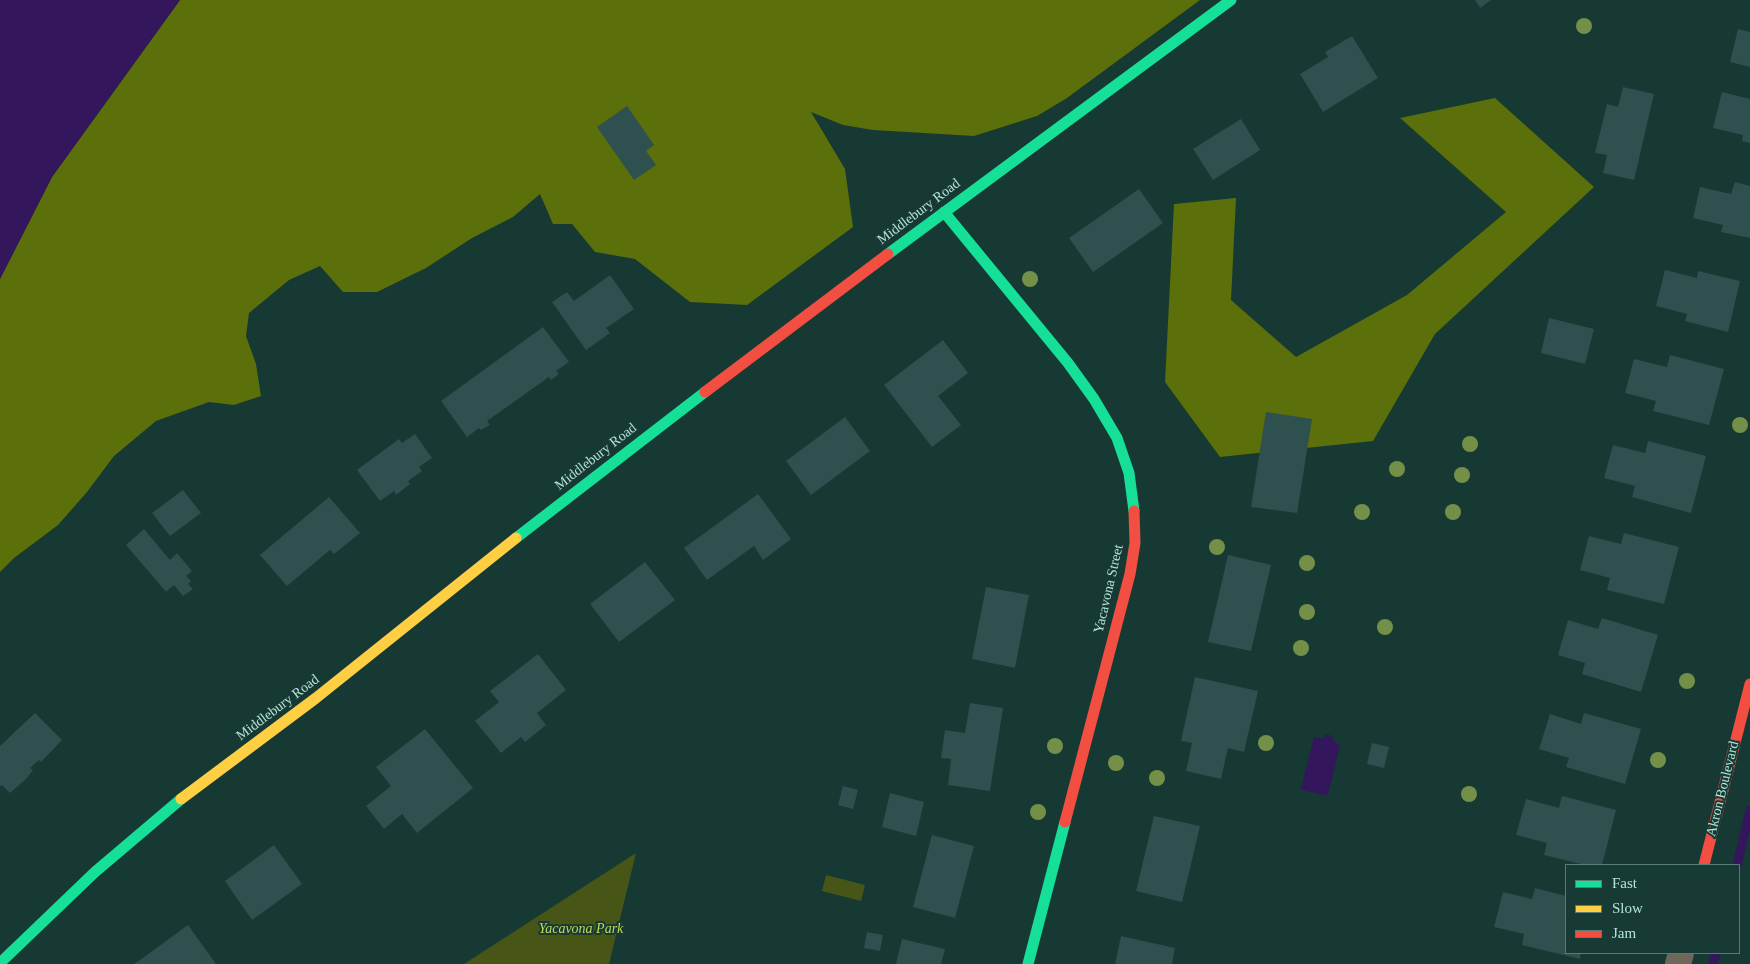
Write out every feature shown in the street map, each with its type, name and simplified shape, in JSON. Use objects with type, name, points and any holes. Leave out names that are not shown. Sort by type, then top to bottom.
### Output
[{"type":"street","name":"Middlebury Road","points":[[0,963],[95,872],[172,806],[316,698],[472,572],[646,437],[944,212],[1231,0]]},
{"type":"street","name":"Yacavona Street","points":[[944,212],[1068,363],[1094,399],[1117,438],[1126,464],[1135,516],[1135,543],[1130,574],[1028,964]]},
{"type":"street","name":"Akron Boulevard","points":[[1704,864],[1750,684]]},
{"type":"green space","points":[[180,0],[1200,0],[1067,98],[1037,116],[974,136],[873,130],[843,125],[811,112],[845,169],[853,227],[747,305],[690,302],[635,259],[595,252],[572,224],[553,224],[540,194],[513,217],[472,238],[426,268],[377,292],[343,292],[320,266],[289,280],[249,313],[246,336],[256,364],[261,396],[234,405],[209,402],[156,421],[114,456],[87,492],[58,525],[14,558],[0,572],[0,279],[52,177]]},
{"type":"green space","points":[[1495,98],[1594,187],[1435,334],[1373,441],[1220,457],[1165,382],[1174,204],[1236,198],[1231,300],[1296,357],[1407,295],[1506,212],[1400,118]]},
{"type":"green space","name":"Yacavona Park","points":[[636,853],[609,964],[464,964]]},
{"type":"green space","points":[[826,875],[865,885],[861,901],[822,891]]},
{"type":"shaded area","points":[[0,0],[180,0],[52,177],[0,279]]},
{"type":"shaded area","points":[[1326,734],[1332,736],[1333,741],[1340,745],[1328,795],[1302,790],[1301,788],[1314,737],[1323,739]]},
{"type":"building","points":[[1475,0],[1491,0],[1480,8]]},
{"type":"building","points":[[1738,29],[1750,32],[1750,67],[1730,62]]},
{"type":"building","points":[[1352,36],[1378,78],[1323,112],[1300,74],[1328,57],[1325,52]]},
{"type":"building","points":[[1623,87],[1654,94],[1634,180],[1603,173],[1607,155],[1595,153],[1607,104],[1618,107]]},
{"type":"building","points":[[1722,92],[1750,99],[1750,143],[1742,141],[1743,135],[1713,128]]},
{"type":"building","points":[[627,106],[654,145],[646,151],[656,165],[634,180],[597,127]]},
{"type":"building","points":[[1241,119],[1260,150],[1213,180],[1193,149]]},
{"type":"building","points":[[1735,182],[1750,186],[1750,238],[1721,232],[1723,225],[1693,218],[1700,187],[1731,194]]},
{"type":"building","points":[[1139,189],[1163,223],[1093,272],[1069,238]]},
{"type":"building","points":[[1665,270],[1697,278],[1698,271],[1740,281],[1728,332],[1685,321],[1687,314],[1656,306]]},
{"type":"building","points":[[610,275],[634,309],[606,328],[610,333],[586,350],[552,302],[567,292],[574,301]]},
{"type":"building","points":[[1549,318],[1594,329],[1585,364],[1541,353]]},
{"type":"building","points":[[543,327],[569,362],[556,371],[559,374],[551,380],[549,377],[487,421],[490,425],[481,430],[479,428],[467,437],[441,401]]},
{"type":"building","points":[[943,340],[968,373],[938,396],[961,425],[932,447],[884,385]]},
{"type":"building","points":[[1670,355],[1724,369],[1709,425],[1653,411],[1656,401],[1625,393],[1634,359],[1667,367]]},
{"type":"building","points":[[1266,412],[1312,419],[1297,513],[1251,507]]},
{"type":"building","points":[[845,417],[870,451],[811,495],[786,461]]},
{"type":"building","points":[[415,434],[432,458],[419,467],[422,471],[408,481],[410,484],[396,495],[394,491],[380,501],[357,470],[399,439],[402,443]]},
{"type":"building","points":[[1648,441],[1706,456],[1691,513],[1632,497],[1635,486],[1604,478],[1613,445],[1645,453]]},
{"type":"building","points":[[183,490],[201,513],[170,536],[152,513]]},
{"type":"building","points":[[758,494],[791,539],[763,560],[754,546],[707,580],[684,548]]},
{"type":"building","points":[[329,497],[360,533],[334,554],[330,550],[287,586],[260,555]]},
{"type":"building","points":[[144,529],[170,560],[177,553],[192,571],[186,576],[191,581],[188,584],[193,589],[183,596],[174,585],[166,592],[126,545]]},
{"type":"building","points":[[1624,533],[1679,547],[1664,604],[1607,590],[1610,578],[1580,570],[1589,536],[1621,544]]},
{"type":"building","points":[[1228,555],[1271,565],[1251,651],[1208,642]]},
{"type":"building","points":[[645,562],[675,600],[619,642],[590,604]]},
{"type":"building","points":[[986,587],[1029,595],[1015,668],[972,659]]},
{"type":"building","points":[[1602,618],[1658,635],[1641,692],[1582,674],[1585,663],[1558,655],[1568,620],[1598,629]]},
{"type":"building","points":[[538,654],[566,690],[537,713],[546,725],[525,742],[521,737],[501,753],[475,721],[499,702],[490,691]]},
{"type":"building","points":[[1195,677],[1258,691],[1244,752],[1228,748],[1221,779],[1186,771],[1192,743],[1181,741]]},
{"type":"building","points":[[970,703],[1003,708],[990,791],[948,785],[951,759],[941,758],[945,730],[965,733]]},
{"type":"building","points":[[35,713],[62,740],[41,762],[39,760],[30,768],[33,770],[26,779],[10,793],[2,785],[0,787],[0,746]]},
{"type":"building","points":[[1584,713],[1641,729],[1625,784],[1566,767],[1569,758],[1539,749],[1550,714],[1581,724]]},
{"type":"building","points":[[425,729],[473,788],[417,833],[402,814],[384,829],[366,806],[391,786],[376,767]]},
{"type":"building","points":[[1372,743],[1389,747],[1384,768],[1367,764]]},
{"type":"building","points":[[843,786],[858,790],[853,809],[838,805]]},
{"type":"building","points":[[890,793],[924,802],[916,836],[882,827]]},
{"type":"building","points":[[1562,796],[1616,810],[1602,864],[1581,864],[1544,855],[1547,843],[1516,835],[1526,799],[1559,808]]},
{"type":"building","points":[[1154,816],[1200,826],[1182,902],[1136,891]]},
{"type":"building","points":[[932,835],[974,846],[955,918],[913,907]]},
{"type":"building","points":[[274,845],[302,884],[252,920],[225,881]]},
{"type":"building","points":[[1535,888],[1565,896],[1565,954],[1581,954],[1580,959],[1522,945],[1524,934],[1494,927],[1503,892],[1532,899]]},
{"type":"building","points":[[188,925],[216,964],[134,964],[140,960]]},
{"type":"building","points":[[867,932],[883,935],[880,951],[864,948]]},
{"type":"building","points":[[1121,936],[1175,948],[1172,964],[1115,964]]},
{"type":"building","points":[[902,939],[945,949],[941,964],[896,964]]},
{"type":"waterway","points":[[1737,864],[1750,810]]},
{"type":"waterway","points":[[1713,964],[1716,954]]},
{"type":"traffic: fast","points":[[888,254],[1231,0]]},
{"type":"traffic: fast","points":[[944,212],[1068,363],[1094,399],[1117,438],[1129,473],[1134,511]]},
{"type":"traffic: fast","points":[[516,538],[705,392]]},
{"type":"traffic: fast","points":[[0,963],[95,872],[181,799]]},
{"type":"traffic: fast","points":[[1028,964],[1065,822]]},
{"type":"traffic: slow","points":[[181,799],[316,698],[516,538]]},
{"type":"traffic: jam","points":[[705,392],[888,254]]},
{"type":"traffic: jam","points":[[1065,822],[1130,574],[1135,543],[1134,511]]},
{"type":"traffic: jam","points":[[1704,864],[1750,684]]}]
